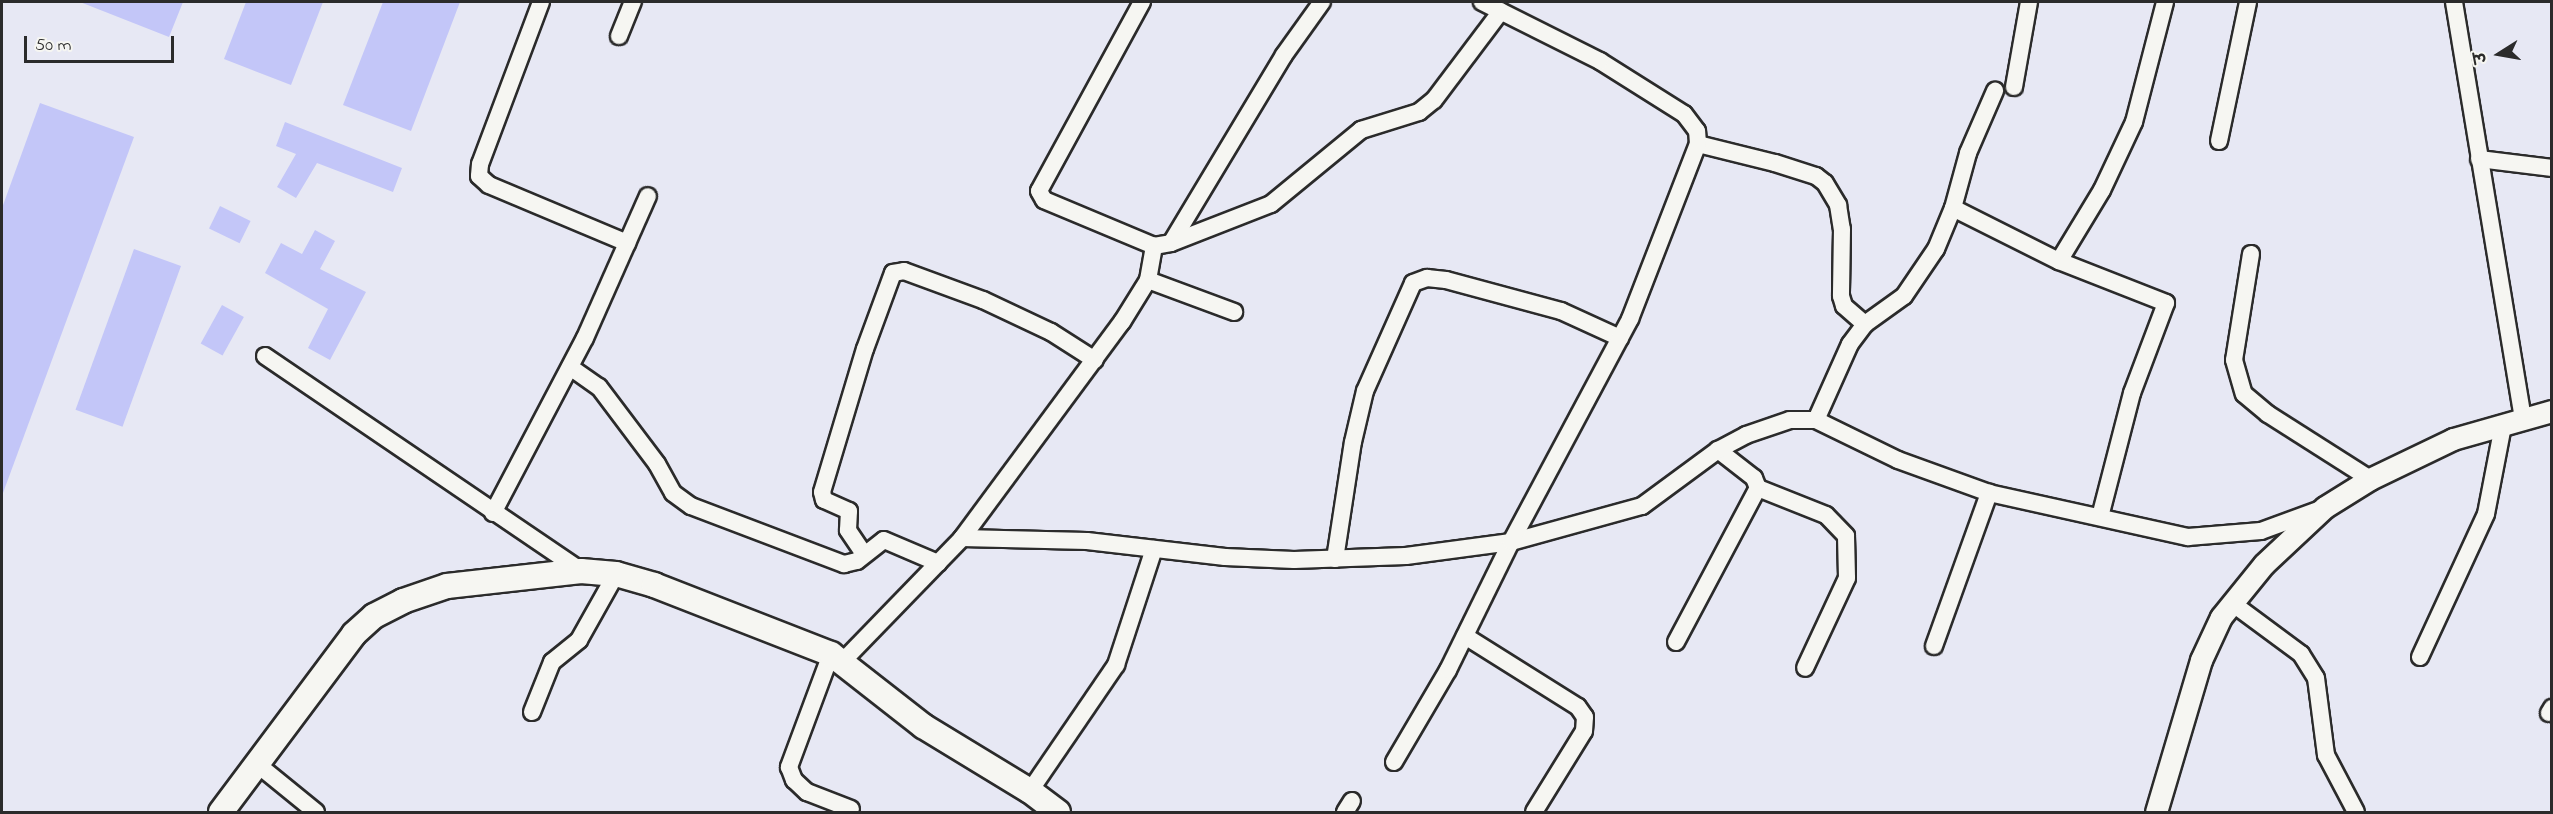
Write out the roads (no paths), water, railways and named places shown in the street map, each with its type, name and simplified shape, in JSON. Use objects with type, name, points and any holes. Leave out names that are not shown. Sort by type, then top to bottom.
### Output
[{"type":"main road","points":[[221,813],[354,634],[374,616],[403,601],[447,586],[581,571],[616,574],[654,585],[837,658],[923,726],[1030,791],[1058,813]]},
{"type":"street","points":[[541,2],[480,164],[479,176],[489,185],[627,243]]},
{"type":"street","points":[[619,36],[633,2]]},
{"type":"street","points":[[1142,2],[1039,192],[1044,200],[1154,246],[1171,243],[1271,204],[1361,130],[1419,112],[1434,100],[1491,5],[1600,61],[1684,114],[1697,131],[1698,144],[1653,269],[1620,338],[1511,542],[1465,636],[1394,762]]},
{"type":"street","points":[[1171,243],[1284,56],[1322,2]]},
{"type":"street","points":[[2013,87],[2029,2]]},
{"type":"street","points":[[2059,261],[2102,190],[2134,122],[2165,2]]},
{"type":"street","points":[[2219,141],[2248,2]]},
{"type":"street","points":[[2421,657],[2486,514],[2513,423],[2479,159],[2454,2]]},
{"type":"street","points":[[1816,420],[1850,344],[1865,324],[1904,296],[1936,249],[1953,208],[1968,153],[1995,91]]},
{"type":"street","points":[[1698,144],[1775,163],[1816,176],[1825,183],[1838,205],[1842,229],[1841,296],[1844,306],[1865,324]]},
{"type":"street","points":[[2479,159],[2552,168]]},
{"type":"street","points":[[493,513],[570,367],[648,196]]},
{"type":"street","points":[[1953,208],[2059,261],[2166,303],[2132,393],[2100,517]]},
{"type":"street","points":[[851,809],[807,792],[794,780],[789,767],[837,658],[962,538],[1095,360],[1148,280],[1154,246]]},
{"type":"street","points":[[2251,254],[2234,360],[2244,394],[2268,414],[2370,479]]},
{"type":"street","points":[[864,554],[848,530],[849,511],[824,500],[822,492],[864,349],[894,273],[904,271],[983,300],[1051,332],[1095,360]]},
{"type":"street","points":[[1335,559],[1351,452],[1365,391],[1413,283],[1427,278],[1561,311],[1620,338]]},
{"type":"street","points":[[1148,280],[1234,312]]},
{"type":"street","points":[[266,356],[581,571]]},
{"type":"street","points":[[570,367],[599,387],[681,500],[844,564],[853,563],[887,540],[938,563]]},
{"type":"street","points":[[2156,813],[2201,660],[2232,603],[2264,564],[2325,507],[2370,479],[2453,439],[2552,411]]},
{"type":"street","points":[[962,538],[1087,541],[1225,557],[1335,559],[1406,556],[1511,542],[1642,506],[1718,450],[1768,426],[1790,420],[1816,420],[1898,460],[1989,493],[2188,537],[2261,531],[2325,507]]},
{"type":"street","points":[[1718,450],[1754,478],[1758,488],[1826,515],[1846,536],[1847,579],[1805,669]]},
{"type":"street","points":[[1676,642],[1758,488]]},
{"type":"street","points":[[1934,646],[1989,493]]},
{"type":"street","points":[[1030,791],[1116,665],[1154,549]]},
{"type":"street","points":[[532,712],[552,662],[579,640],[616,574]]},
{"type":"street","points":[[2232,603],[2301,654],[2316,678],[2326,755],[2356,813]]},
{"type":"street","points":[[1465,636],[1578,707],[1585,717],[1584,731],[1534,813]]},
{"type":"street","points":[[257,764],[316,813]]}]
